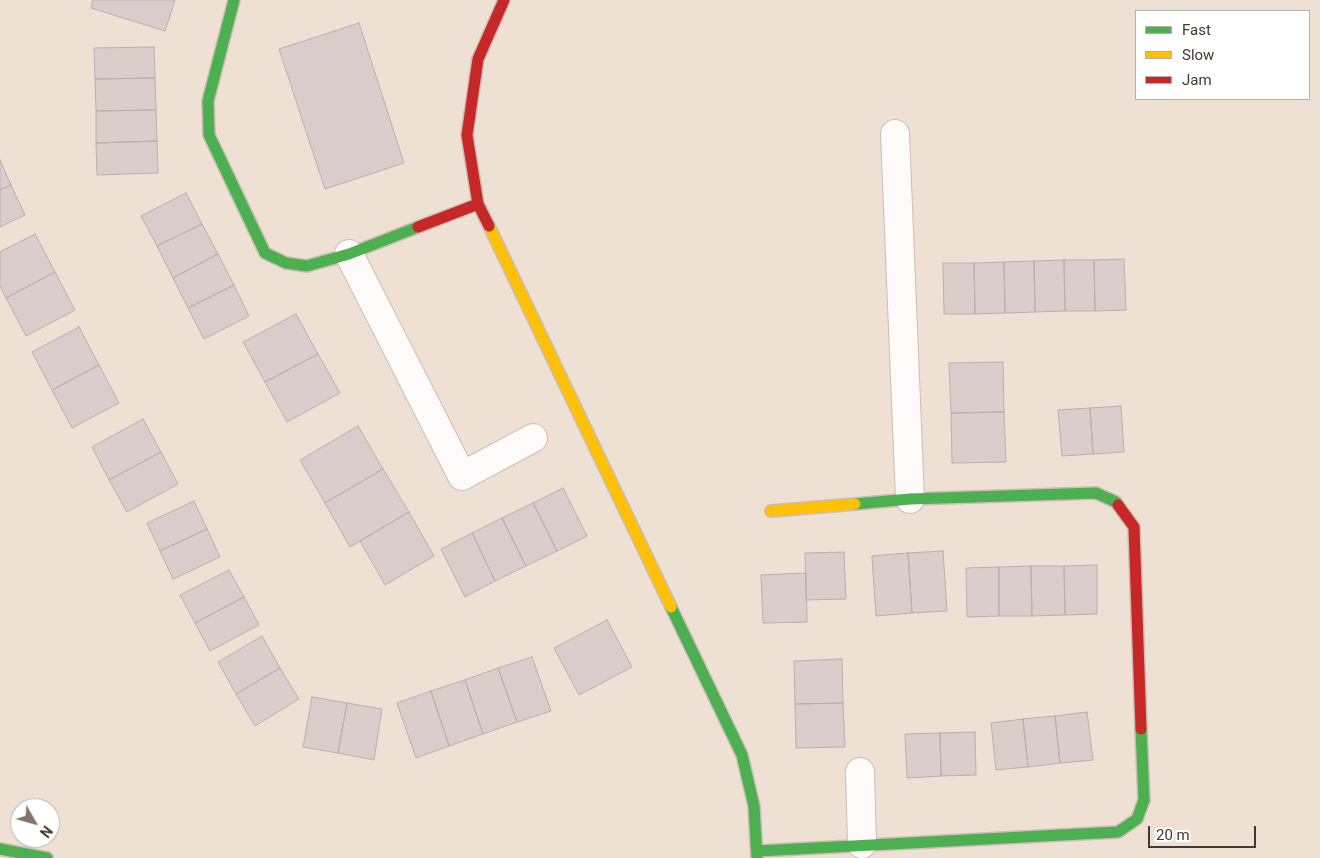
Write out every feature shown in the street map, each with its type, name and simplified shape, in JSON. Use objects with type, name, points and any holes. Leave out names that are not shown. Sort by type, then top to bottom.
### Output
[{"type":"main road","points":[[234,0],[208,101],[209,135],[265,253],[286,263],[307,266],[349,254],[478,204]]},
{"type":"main road","points":[[504,0],[478,60],[467,135],[478,204],[742,755],[754,806],[758,855],[862,844],[1118,832],[1137,819],[1144,800],[1134,527],[1116,502],[1096,493],[910,500],[771,511]]},
{"type":"main road","points":[[0,848],[47,858]]},
{"type":"street","points":[[895,134],[910,500]]},
{"type":"street","points":[[349,254],[462,476],[534,438]]},
{"type":"street","points":[[860,772],[862,844]]},
{"type":"building","points":[[93,0],[175,0],[165,31],[91,8]]},
{"type":"building","points":[[359,23],[404,163],[325,189],[279,49]]},
{"type":"building","points":[[154,47],[155,78],[95,79],[94,48]]},
{"type":"building","points":[[155,78],[156,110],[96,111],[95,79]]},
{"type":"building","points":[[156,110],[157,141],[96,143],[96,111]]},
{"type":"building","points":[[157,141],[158,173],[97,175],[96,143]]},
{"type":"building","points":[[0,160],[11,185],[0,190]]},
{"type":"building","points":[[11,185],[25,215],[0,227],[0,190]]},
{"type":"building","points":[[186,193],[202,224],[157,246],[141,216]]},
{"type":"building","points":[[202,224],[218,254],[173,278],[157,246]]},
{"type":"building","points":[[35,234],[55,272],[6,298],[0,286],[0,252]]},
{"type":"building","points":[[218,254],[234,285],[188,308],[173,278]]},
{"type":"building","points":[[1124,259],[1126,310],[1095,311],[1094,260]]},
{"type":"building","points":[[1064,260],[1094,260],[1095,311],[1065,311]]},
{"type":"building","points":[[1064,260],[1065,311],[1035,312],[1034,261]]},
{"type":"building","points":[[1034,261],[1035,312],[1005,313],[1004,262]]},
{"type":"building","points":[[1004,262],[1005,313],[975,314],[974,263]]},
{"type":"building","points":[[943,263],[974,263],[975,314],[944,314]]},
{"type":"building","points":[[55,272],[75,310],[26,336],[6,298]]},
{"type":"building","points":[[234,285],[249,316],[204,339],[188,308]]},
{"type":"building","points":[[296,314],[318,354],[265,382],[243,342]]},
{"type":"building","points":[[79,327],[99,365],[52,390],[32,352]]},
{"type":"building","points":[[318,354],[340,393],[287,422],[265,382]]},
{"type":"building","points":[[1003,362],[1004,412],[951,413],[949,363]]},
{"type":"building","points":[[99,365],[119,403],[72,428],[52,390]]},
{"type":"building","points":[[1121,406],[1124,452],[1093,454],[1090,408]]},
{"type":"building","points":[[1090,408],[1093,454],[1062,456],[1058,410]]},
{"type":"building","points":[[1004,412],[1006,462],[952,463],[951,413]]},
{"type":"building","points":[[143,419],[161,452],[109,480],[92,447]]},
{"type":"building","points":[[358,426],[383,469],[325,503],[300,460]]},
{"type":"building","points":[[161,452],[178,484],[127,512],[109,480]]},
{"type":"building","points":[[383,469],[409,512],[350,547],[325,503]]},
{"type":"building","points":[[563,488],[587,536],[557,551],[533,503]]},
{"type":"building","points":[[194,501],[207,529],[160,551],[147,523]]},
{"type":"building","points":[[533,503],[557,551],[526,566],[502,518]]},
{"type":"building","points":[[409,512],[434,556],[385,585],[360,541]]},
{"type":"building","points":[[502,518],[526,566],[495,581],[472,533]]},
{"type":"building","points":[[207,529],[220,557],[173,579],[160,551]]},
{"type":"building","points":[[472,533],[495,581],[465,597],[441,549]]},
{"type":"building","points":[[943,551],[947,611],[912,613],[908,553]]},
{"type":"building","points":[[844,552],[846,599],[806,600],[805,553]]},
{"type":"building","points":[[908,553],[912,613],[876,616],[872,556]]},
{"type":"building","points":[[1097,565],[1097,614],[1065,615],[1064,566]]},
{"type":"building","points":[[1031,566],[1032,616],[999,616],[999,567]]},
{"type":"building","points":[[1031,566],[1064,566],[1065,615],[1032,616]]},
{"type":"building","points":[[999,567],[999,616],[967,617],[966,568]]},
{"type":"building","points":[[229,570],[244,597],[195,623],[180,595]]},
{"type":"building","points":[[806,573],[807,622],[763,623],[761,575]]},
{"type":"building","points":[[244,597],[259,625],[210,651],[195,623]]},
{"type":"building","points":[[607,620],[632,667],[579,695],[554,648]]},
{"type":"building","points":[[262,636],[280,668],[236,694],[218,662]]},
{"type":"building","points":[[532,657],[551,711],[517,722],[498,668]]},
{"type":"building","points":[[842,659],[843,703],[795,704],[794,661]]},
{"type":"building","points":[[280,668],[299,699],[255,726],[236,694]]},
{"type":"building","points":[[498,668],[517,722],[483,734],[465,680]]},
{"type":"building","points":[[465,680],[483,734],[449,746],[431,691]]},
{"type":"building","points":[[431,691],[449,746],[416,758],[397,703]]},
{"type":"building","points":[[312,697],[347,703],[338,753],[303,747]]},
{"type":"building","points":[[347,703],[382,709],[374,760],[338,753]]},
{"type":"building","points":[[843,703],[845,747],[796,748],[795,704]]},
{"type":"building","points":[[1087,712],[1093,760],[1060,763],[1055,716]]},
{"type":"building","points":[[1055,716],[1060,763],[1028,767],[1023,719]]},
{"type":"building","points":[[1023,719],[1028,767],[996,770],[991,723]]},
{"type":"building","points":[[975,732],[976,775],[941,776],[940,733]]},
{"type":"building","points":[[940,733],[941,776],[907,778],[905,734]]},
{"type":"traffic: fast","points":[[234,0],[208,101],[209,135],[265,253],[286,263],[307,266],[349,254],[418,227]]},
{"type":"traffic: fast","points":[[855,504],[910,499],[1096,493],[1116,502],[1118,505]]},
{"type":"traffic: fast","points":[[671,607],[742,755],[754,806],[757,858]]},
{"type":"traffic: fast","points":[[758,851],[1118,832],[1137,819],[1144,800],[1141,729]]},
{"type":"traffic: fast","points":[[0,849],[47,858]]},
{"type":"traffic: slow","points":[[489,226],[671,607]]},
{"type":"traffic: slow","points":[[771,511],[855,504]]},
{"type":"traffic: jam","points":[[489,226],[478,204],[467,135],[478,59],[504,0]]},
{"type":"traffic: jam","points":[[418,227],[478,204]]},
{"type":"traffic: jam","points":[[1118,505],[1134,527],[1141,729]]}]
